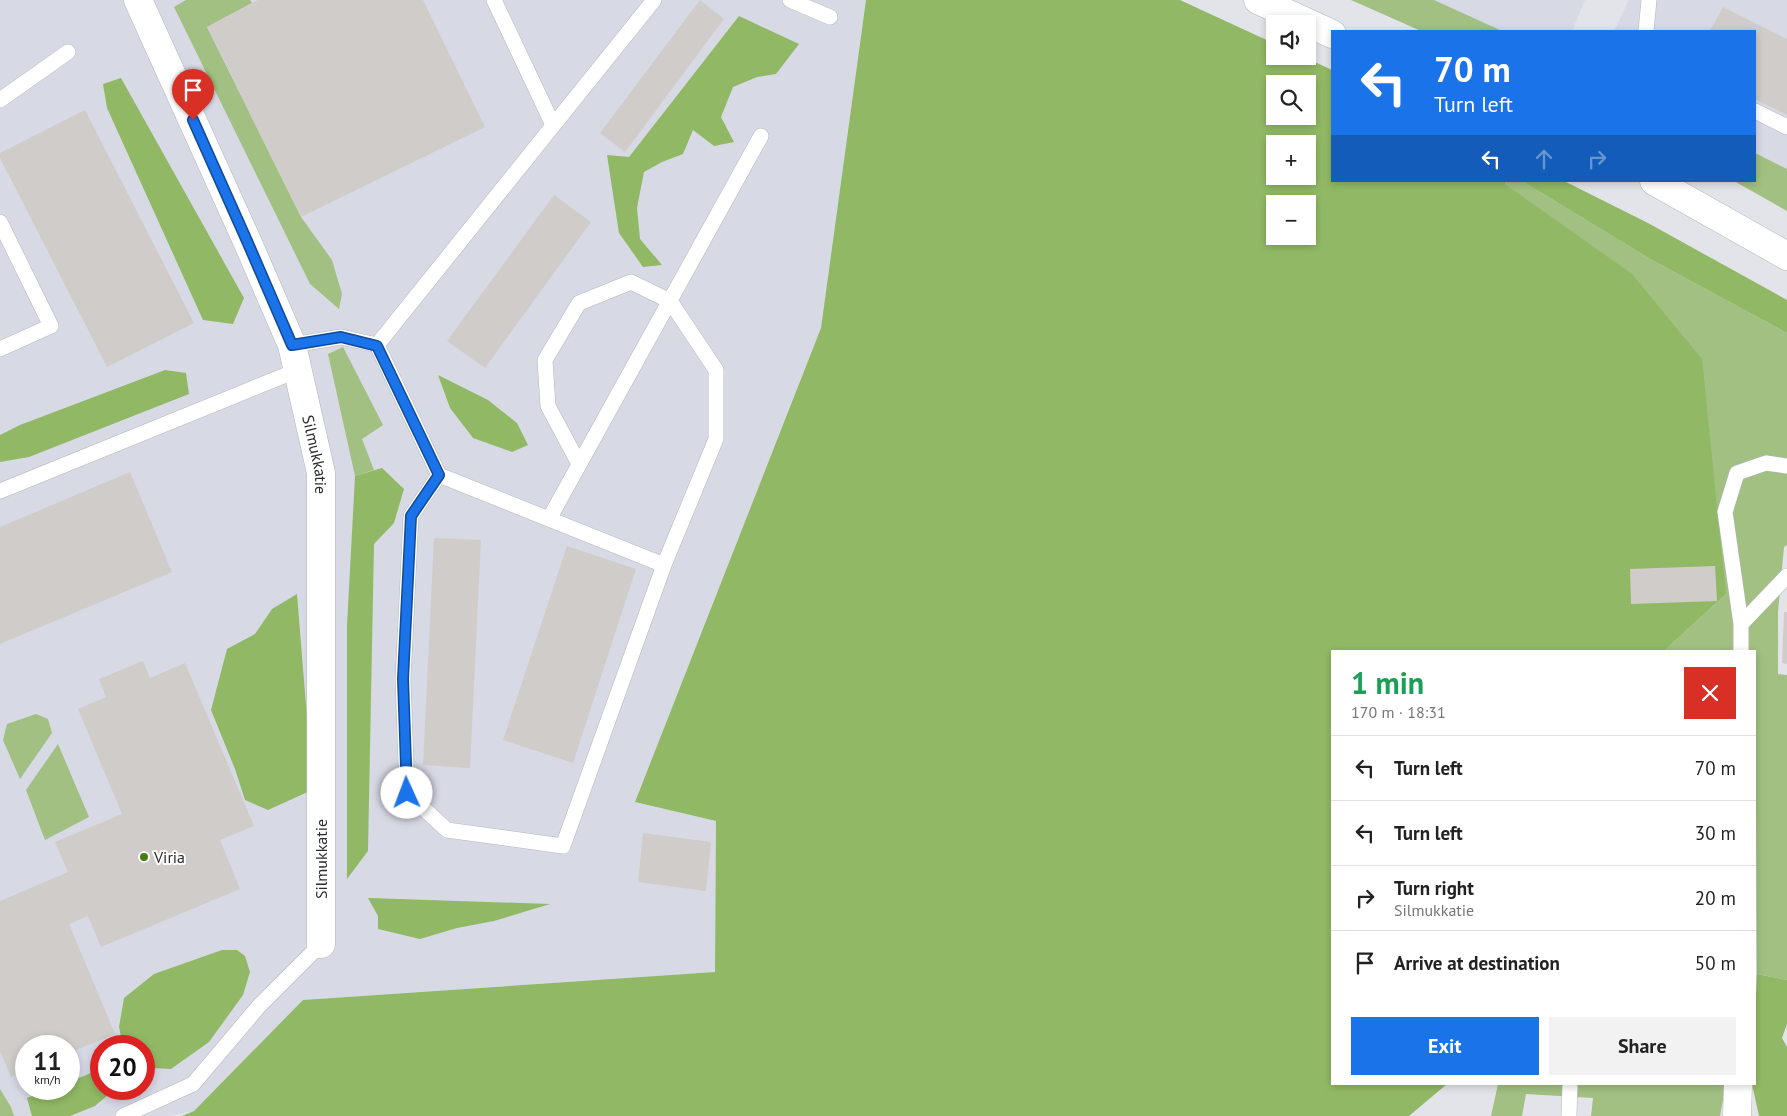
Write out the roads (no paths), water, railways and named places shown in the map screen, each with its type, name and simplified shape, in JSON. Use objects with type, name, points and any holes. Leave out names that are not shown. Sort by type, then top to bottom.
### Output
[{"type":"street","name":"Silmukkatie","points":[[138,0],[247,241],[295,358],[321,473],[321,944]]},
{"type":"street","points":[[1258,0],[1331,34]]},
{"type":"street","points":[[1656,182],[1787,256]]},
{"type":"street","points":[[1737,1116],[1738,1085]]},
{"type":"lane","points":[[494,0],[553,125]]},
{"type":"lane","points":[[377,346],[654,0]]},
{"type":"lane","points":[[790,0],[830,16]]},
{"type":"lane","points":[[1646,30],[1649,0]]},
{"type":"lane","points":[[0,100],[68,52]]},
{"type":"lane","points":[[1756,112],[1787,127]]},
{"type":"lane","points":[[549,519],[761,136]]},
{"type":"lane","points":[[0,222],[51,326],[0,349]]},
{"type":"lane","points":[[439,475],[411,516],[403,679],[407,793],[447,830],[562,846],[664,565],[716,439],[716,370],[670,301],[631,282],[579,303],[545,360],[548,406],[579,464]]},
{"type":"lane","points":[[0,491],[341,337],[377,346]]},
{"type":"lane","points":[[377,346],[439,475],[664,565]]},
{"type":"lane","points":[[1741,650],[1741,624],[1724,512],[1737,473],[1766,463],[1787,466]]},
{"type":"lane","points":[[1741,624],[1787,576]]},
{"type":"lane","points":[[123,1116],[193,1084],[258,1006],[321,944]]},
{"type":"lane","points":[[1568,1116],[1570,1085]]},
{"type":"place","name":"Viria","points":[[144,857]]}]
